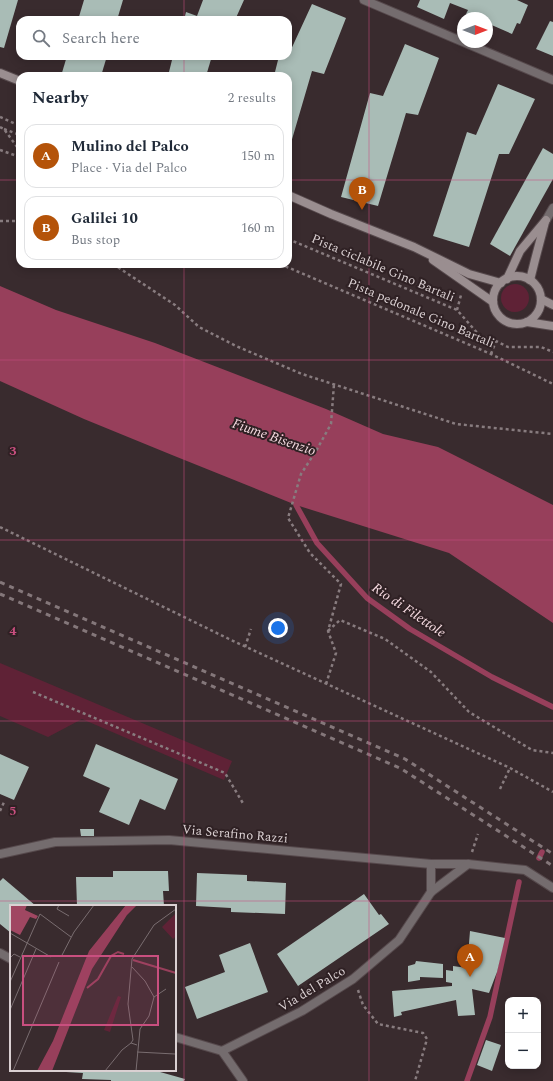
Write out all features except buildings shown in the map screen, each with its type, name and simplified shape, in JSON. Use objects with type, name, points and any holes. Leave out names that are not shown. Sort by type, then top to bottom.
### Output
[{"type":"main road","points":[[0,73],[16,79]]},
{"type":"main road","points":[[292,197],[414,247],[469,274],[504,281],[515,276],[530,280],[536,285],[540,292],[541,306],[538,313],[527,322],[512,324],[505,321],[495,310],[493,302],[494,295],[496,289],[504,281],[520,251],[546,220]]},
{"type":"main road","points":[[530,280],[546,220]]},
{"type":"main road","points":[[414,247],[493,302]]},
{"type":"main road","points":[[541,300],[553,305]]},
{"type":"main road","points":[[527,322],[553,326]]},
{"type":"street","points":[[364,0],[553,80]]},
{"type":"street","points":[[546,220],[553,208]]},
{"type":"street","name":"Via Serafino Razzi","points":[[0,854],[54,842],[169,840],[431,864],[468,864]]},
{"type":"street","points":[[430,892],[431,864]]},
{"type":"street","points":[[468,864],[525,870],[553,888]]},
{"type":"street","name":"Via del Palco","points":[[222,1051],[302,1011],[353,979],[399,940],[430,892],[468,864]]},
{"type":"street","points":[[0,953],[10,958]]},
{"type":"street","points":[[176,1037],[222,1051],[243,1081]]},
{"type":"path","points":[[0,117],[16,124]]},
{"type":"path","points":[[0,127],[16,134]]},
{"type":"path","points":[[4,129],[16,146]]},
{"type":"path","points":[[0,150],[16,156]]},
{"type":"path","points":[[0,221],[16,221]]},
{"type":"path","name":"Pista ciclabile Gino Bartali","points":[[292,241],[457,310],[480,336],[508,347],[541,347],[553,352]]},
{"type":"path","points":[[119,268],[175,305],[199,327],[236,346],[302,374],[456,424],[553,434]]},
{"type":"path","name":"Pista pedonale Gino Bartali","points":[[289,268],[491,354],[553,384]]},
{"type":"path","points":[[491,354],[496,341]]},
{"type":"path","points":[[326,684],[336,653],[328,631],[341,584],[310,553],[288,518],[301,474],[331,424],[334,384]]},
{"type":"path","points":[[0,527],[245,647],[510,768],[553,792]]},
{"type":"path","points":[[328,631],[340,620],[385,639],[431,672],[469,712],[532,750],[553,753]]},
{"type":"path","points":[[245,647],[251,629]]},
{"type":"path","points":[[33,692],[225,773],[244,805]]},
{"type":"path","points":[[500,789],[510,768]]},
{"type":"path","points":[[0,811],[5,800]]},
{"type":"path","points":[[468,864],[478,834]]},
{"type":"path","points":[[353,979],[364,1004],[378,1024],[423,1033],[427,1039],[415,1081]]},
{"type":"shaded area","points":[[515,284],[525,288],[529,298],[525,308],[515,312],[505,308],[501,298],[505,288]]},
{"type":"shaded area","points":[[0,663],[232,761],[224,780],[82,719],[48,737],[0,716]]},
{"type":"water","name":"Fiume Bisenzio","points":[[0,286],[56,310],[155,343],[326,409],[383,434],[438,447],[553,505],[553,623],[449,553],[296,505],[84,419],[0,381]]},
{"type":"waterway","name":"Rio di Filettole","points":[[295,499],[296,505],[317,543],[367,598],[410,629],[492,677],[553,707]]},
{"type":"waterway","name":"Rio di Filettole","points":[[539,858],[542,852]]},
{"type":"waterway","name":"Rio di Filettole","points":[[467,1081],[490,1017],[519,882]]},
{"type":"railway","points":[[0,582],[405,759],[553,854]]},
{"type":"railway","points":[[0,594],[400,768],[553,866]]},
{"type":"place","name":"Galilei 10","points":[[362,210]]},
{"type":"place","name":"Mulino del Palco","points":[[470,977]]}]
